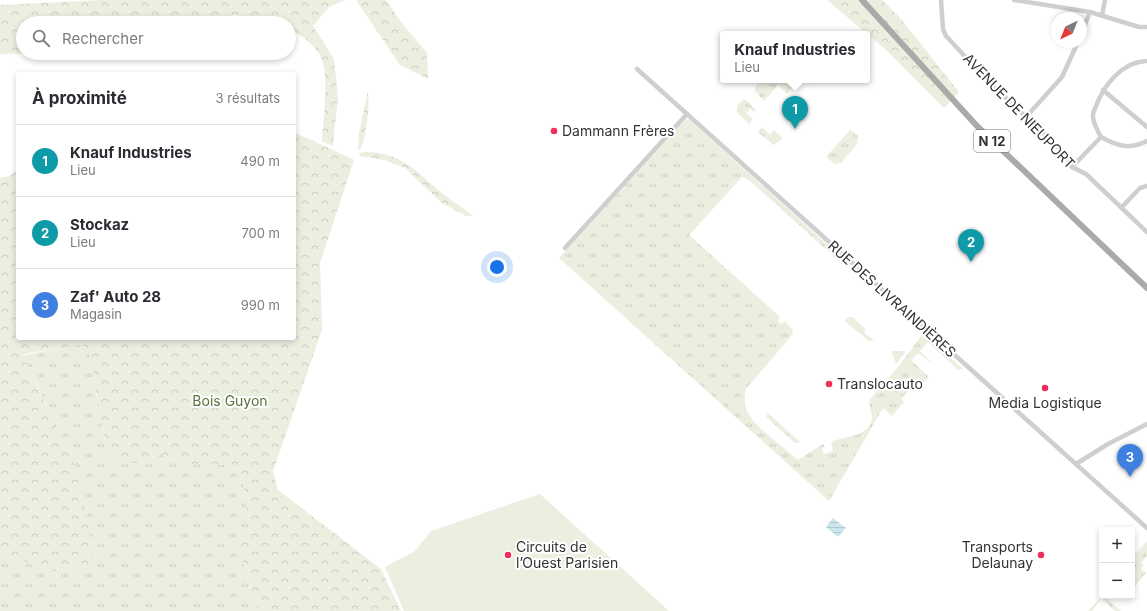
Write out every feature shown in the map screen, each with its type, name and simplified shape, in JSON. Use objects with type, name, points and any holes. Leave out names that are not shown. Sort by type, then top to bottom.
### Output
[{"type":"main road","name":"N 12","points":[[862,0],[986,136],[1147,288]]},
{"type":"street","name":"AVENUE DE NIEUPORT","points":[[941,0],[943,29],[946,36],[988,82],[1063,152],[1072,167],[1086,174],[1147,228]]},
{"type":"street","points":[[1014,0],[1090,12],[1139,27],[1147,27]]},
{"type":"street","points":[[1054,0],[1054,6]]},
{"type":"street","points":[[1102,15],[1105,0]]},
{"type":"street","points":[[1087,19],[1090,12]]},
{"type":"street","points":[[1026,117],[1062,77],[1075,48]]},
{"type":"street","points":[[1147,61],[1139,61],[1116,75],[1103,90],[1092,115],[1095,126],[1101,137],[1120,146],[1132,147],[1147,142]]},
{"type":"street","name":"RUE DES LIVRAINDIÈRES","points":[[637,69],[1147,528]]},
{"type":"street","points":[[1103,90],[1147,127]]},
{"type":"street","points":[[565,248],[687,114]]},
{"type":"street","points":[[1072,167],[1101,137]]},
{"type":"street","points":[[1122,207],[1140,188],[1147,186]]},
{"type":"street","name":"AVENUE DE NIEUPORT","points":[[1140,223],[1147,232]]},
{"type":"street","points":[[1076,464],[1108,444],[1147,424]]},
{"type":"green space","points":[[102,0],[345,0],[329,7],[313,26],[334,59],[338,98],[333,146],[322,141],[325,78],[322,60],[317,50],[309,42],[296,34],[296,16],[16,16],[16,54],[0,54],[0,5]]},
{"type":"green space","points":[[356,0],[386,0],[401,22],[427,53],[428,79],[400,65]]},
{"type":"green space","points":[[827,0],[882,0],[901,19],[959,92],[944,108],[885,49],[870,36],[870,31],[864,31]]},
{"type":"green space","points":[[758,83],[794,83],[787,94],[778,85],[764,101],[755,91]]},
{"type":"green space","points":[[368,91],[368,113],[365,133],[361,148],[358,151],[359,133]]},
{"type":"green space","points":[[743,100],[746,100],[756,110],[754,112],[750,109],[746,113],[753,119],[749,124],[737,112],[737,106]]},
{"type":"green space","points":[[686,119],[690,120],[841,257],[839,261],[749,180],[742,177],[689,235],[780,317],[778,321],[781,324],[785,321],[793,330],[792,335],[746,389],[745,401],[747,410],[751,418],[764,431],[798,460],[823,444],[825,447],[822,448],[824,454],[833,451],[831,444],[833,441],[863,432],[868,428],[871,424],[872,418],[869,404],[870,399],[899,366],[922,335],[928,337],[927,339],[929,341],[930,339],[963,369],[958,370],[928,342],[920,351],[934,365],[918,353],[911,360],[929,377],[923,383],[918,379],[901,399],[904,402],[892,416],[883,408],[829,501],[559,258]]},
{"type":"green space","points":[[762,127],[770,135],[774,130],[783,138],[774,145],[759,133],[758,131]]},
{"type":"green space","points":[[850,130],[858,136],[857,144],[841,163],[835,164],[826,157]]},
{"type":"green space","name":"Bois Guyon","points":[[296,133],[354,160],[320,263],[322,330],[273,471],[278,490],[381,569],[401,611],[258,611],[241,558],[243,543],[252,532],[248,517],[241,465],[180,464],[161,454],[157,455],[150,462],[126,463],[110,457],[107,452],[89,352],[82,345],[28,353],[21,356],[26,362],[78,473],[84,499],[93,559],[85,566],[53,571],[0,554],[0,178],[9,176],[16,171],[16,340],[296,340]]},
{"type":"green space","points":[[363,152],[388,155],[408,164],[443,194],[473,216],[466,216],[442,203],[405,168],[384,160],[360,156],[359,154]]},
{"type":"green space","points":[[848,317],[853,317],[866,330],[864,332],[874,341],[869,341],[846,322],[845,320]]},
{"type":"green space","points":[[73,345],[82,345],[89,351],[107,452],[110,457],[125,463],[149,462],[157,455],[161,454],[180,464],[241,465],[248,517],[252,532],[241,558],[258,611],[0,611],[0,554],[53,571],[85,566],[46,404],[26,362],[21,356]]},
{"type":"green space","points":[[891,351],[905,351],[905,352],[896,364]]},
{"type":"green space","points":[[768,413],[800,442],[795,443],[766,417]]},
{"type":"green space","name":"Circuits de l’Ouest Parisien","points":[[540,494],[669,611],[404,611],[385,567],[415,551],[431,531]]},
{"type":"green space","points":[[1147,541],[1147,556],[1141,563],[1144,565],[1141,569],[1146,573],[1135,586],[1135,563],[1135,554]]},
{"type":"green space","points":[[1099,599],[1101,599],[1092,611],[1088,611]]},
{"type":"green space","points":[[1103,599],[1107,599],[1121,611],[1115,611]]},
{"type":"water","points":[[833,518],[846,528],[838,537],[826,527]]},
{"type":"place","name":"Knauf Industries","points":[[795,129]]},
{"type":"place","name":"Dammann Frères","points":[[554,131]]},
{"type":"place","name":"Stockaz","points":[[971,262]]},
{"type":"place","name":"Translocauto","points":[[829,384]]},
{"type":"place","name":"Media Logistique","points":[[1045,388]]},
{"type":"place","name":"Zaf' Auto 28","points":[[1130,477]]},
{"type":"place","name":"Circuits de l’Ouest Parisien","points":[[508,555]]},
{"type":"place","name":"Transports Delaunay","points":[[1041,555]]}]
